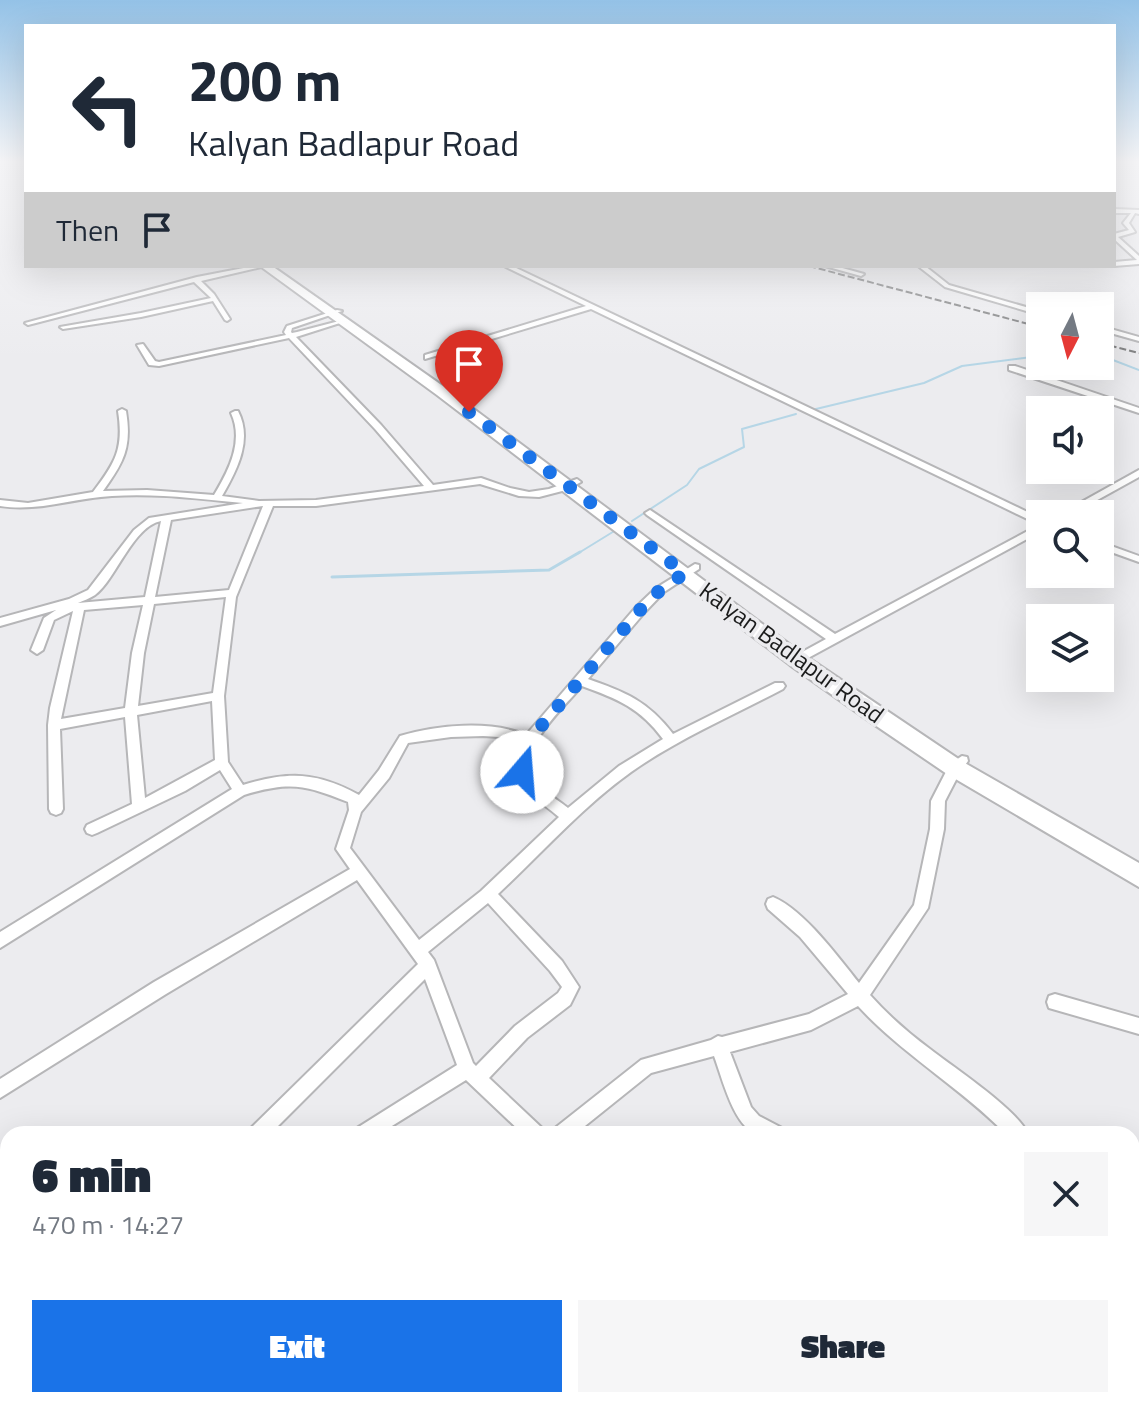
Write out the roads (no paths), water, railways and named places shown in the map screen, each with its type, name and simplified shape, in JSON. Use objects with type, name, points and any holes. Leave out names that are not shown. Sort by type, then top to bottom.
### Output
[{"type":"main road","name":"Kalyan Badlapur Road","points":[[267,268],[473,410],[804,657],[958,764],[1139,876]]},
{"type":"main road","name":"Kalyan Badlapur Road","points":[[278,268],[337,315]]},
{"type":"main road","name":"Kalyan Badlapur Road","points":[[958,764],[1139,861]]},
{"type":"street","points":[[1116,235],[1133,231],[1130,228]]},
{"type":"street","points":[[1116,238],[1139,260]]},
{"type":"street","points":[[1116,247],[1139,251]]},
{"type":"street","points":[[1116,264],[1139,260]]},
{"type":"street","points":[[28,323],[197,279],[254,268]]},
{"type":"street","points":[[511,268],[1026,518]]},
{"type":"street","points":[[836,268],[861,274]]},
{"type":"street","points":[[920,268],[947,286],[965,293],[1026,309]]},
{"type":"street","points":[[197,279],[227,319]]},
{"type":"street","points":[[63,327],[141,315],[214,299]]},
{"type":"street","points":[[428,357],[590,307]]},
{"type":"street","points":[[141,345],[152,363],[159,364],[288,336],[337,315]]},
{"type":"street","points":[[1114,332],[1139,339]]},
{"type":"street","points":[[288,336],[378,427],[431,488]]},
{"type":"street","points":[[1012,368],[1139,411]]},
{"type":"street","points":[[96,494],[125,451],[126,428],[122,411]]},
{"type":"street","points":[[216,499],[231,472],[241,434],[240,421],[235,413]]},
{"type":"street","points":[[1090,500],[1139,473]]},
{"type":"street","points":[[0,503],[33,505],[96,494],[141,493],[267,503],[316,503],[481,481],[506,491],[540,496],[572,484]]},
{"type":"street","points":[[0,622],[73,601],[92,592],[145,524],[167,517],[249,508],[267,503]]},
{"type":"street","points":[[240,791],[222,763],[218,696],[233,593],[267,503]]},
{"type":"street","points":[[650,513],[834,639]]},
{"type":"street","points":[[139,807],[131,711],[138,653],[167,517]]},
{"type":"street","points":[[804,657],[1026,533]]},
{"type":"street","points":[[1114,550],[1139,559]]},
{"type":"street","points":[[568,816],[530,784],[522,772],[522,753],[640,610],[660,590],[690,570]]},
{"type":"street","points":[[37,650],[49,618],[59,610],[233,593]]},
{"type":"street","points":[[56,809],[54,725],[80,606]]},
{"type":"street","points":[[580,681],[643,707],[670,740]]},
{"type":"street","points":[[418,950],[488,893],[568,816],[625,769],[670,740],[779,686]]},
{"type":"street","points":[[54,725],[218,696]]},
{"type":"street","points":[[528,1126],[472,1073],[428,965],[358,872],[343,849],[343,836],[356,809],[384,774],[404,739],[488,731],[517,735],[529,742]]},
{"type":"street","points":[[92,829],[222,763]]},
{"type":"street","points":[[571,1126],[647,1066],[718,1044],[811,1022],[859,997],[921,908],[937,829],[938,801],[958,764]]},
{"type":"street","points":[[0,941],[240,791],[278,779],[304,780],[354,798],[356,809]]},
{"type":"street","points":[[0,1089],[160,988],[358,872]]},
{"type":"street","points":[[377,1126],[472,1073],[564,999],[571,987],[562,973],[488,893]]},
{"type":"street","points":[[773,904],[790,917],[859,997],[894,1031],[992,1106],[1011,1126]]},
{"type":"street","points":[[265,1126],[428,965]]},
{"type":"street","points":[[1055,1002],[1139,1026]]},
{"type":"street","points":[[718,1044],[745,1113],[761,1126]]},
{"type":"waterway","points":[[816,409],[924,383],[962,366],[1026,358]]},
{"type":"waterway","points":[[1114,360],[1139,370]]},
{"type":"waterway","points":[[632,521],[687,485],[699,469],[744,447],[742,429],[796,414]]},
{"type":"waterway","points":[[577,554],[616,530]]},
{"type":"waterway","points":[[332,577],[549,570],[580,552]]},
{"type":"railway","points":[[817,268],[1026,323]]},
{"type":"railway","points":[[1114,347],[1139,353]]}]
